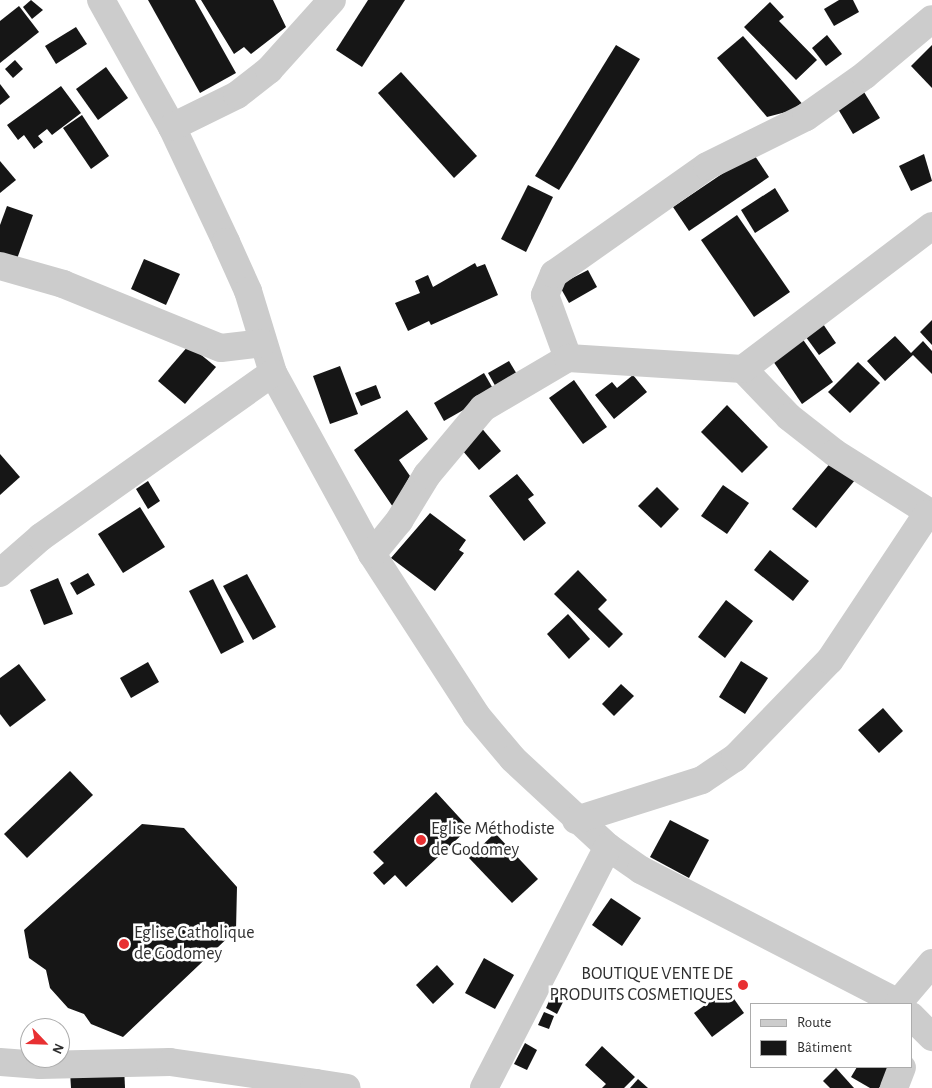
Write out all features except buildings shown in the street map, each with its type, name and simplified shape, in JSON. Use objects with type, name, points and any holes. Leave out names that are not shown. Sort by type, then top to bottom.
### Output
[{"type":"street","points":[[101,0],[172,128],[248,291],[273,373],[372,554],[476,715],[513,758],[576,820],[608,848],[641,870],[880,1003]]},
{"type":"street","points":[[172,128],[236,95],[269,70],[332,0]]},
{"type":"street","points":[[568,358],[546,295],[554,274],[706,166],[806,117],[865,75],[932,19]]},
{"type":"street","points":[[372,554],[399,521],[427,475],[483,408],[568,358],[744,369],[932,226]]},
{"type":"street","points":[[0,266],[63,284],[221,348],[263,343]]},
{"type":"street","points":[[576,820],[702,780],[735,758],[830,660],[929,514],[835,453],[789,417],[744,369]]},
{"type":"street","points":[[0,573],[42,537],[273,373]]},
{"type":"street","points":[[484,1088],[608,848]]},
{"type":"street","points":[[912,1021],[932,963]]},
{"type":"street","points":[[0,1062],[40,1065],[170,1062],[315,1086],[347,1088]]},
{"type":"street","points":[[894,1088],[902,1068]]},
{"type":"place","name":"Eglise Méthodiste de Godomey","points":[[421,840]]},
{"type":"place","name":"Eglise Catholique de Godomey","points":[[124,944]]},
{"type":"place","name":"BOUTIQUE VENTE DE PRODUITS COSMETIQUES","points":[[743,985]]}]
